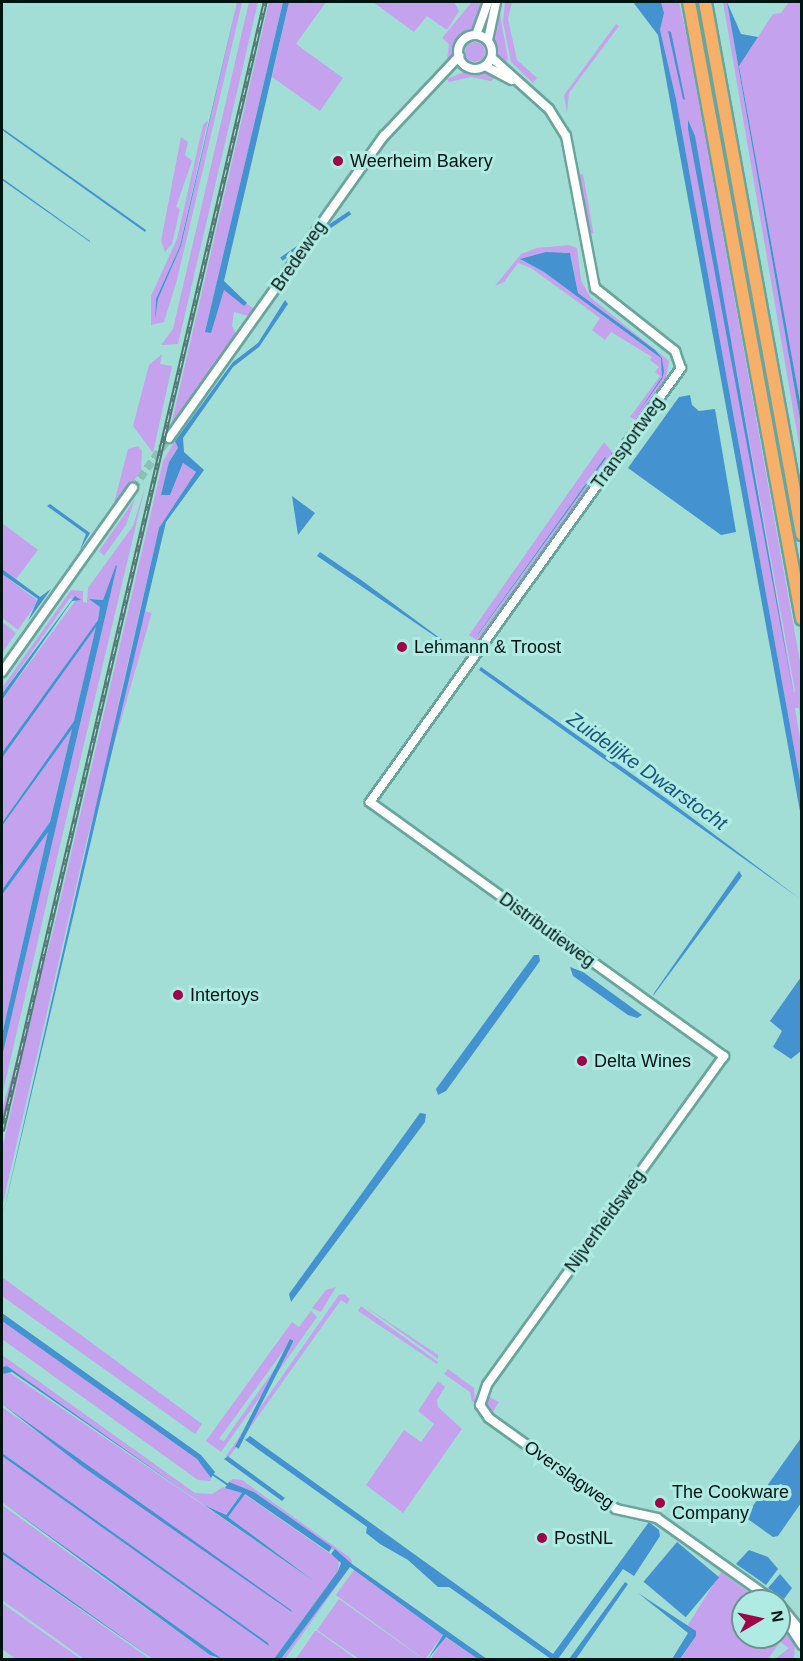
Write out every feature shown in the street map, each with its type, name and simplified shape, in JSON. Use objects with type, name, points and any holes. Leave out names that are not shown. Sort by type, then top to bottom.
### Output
[{"type":"highway","points":[[689,2],[801,620]]},
{"type":"highway","points":[[705,2],[801,534]]},
{"type":"street","points":[[476,35],[488,2]]},
{"type":"street","points":[[488,40],[476,35],[462,41],[459,56],[464,65],[474,69],[485,66],[492,58],[488,40],[496,2]]},
{"type":"street","name":"Bredeweg","points":[[169,438],[405,112],[459,56]]},
{"type":"street","name":"Transportweg","points":[[370,802],[681,368],[675,351],[595,288],[566,136],[549,109],[516,82],[492,58]]},
{"type":"street","name":"Bredeweg","points":[[437,81],[464,65]]},
{"type":"street","name":"Transportweg","points":[[485,66],[516,82]]},
{"type":"street","points":[[2,672],[133,488]]},
{"type":"street","name":"Distributieweg","points":[[370,802],[724,1056]]},
{"type":"street","name":"Nijverheidsweg","points":[[487,1385],[724,1056]]},
{"type":"street","name":"Overslagweg","points":[[487,1385],[480,1398],[482,1410],[489,1418],[616,1509],[657,1518],[757,1589]]},
{"type":"street","points":[[791,1619],[801,1632]]},
{"type":"street","points":[[791,1630],[801,1646]]},
{"type":"shaded area","points":[[237,2],[242,3],[177,280],[164,322],[151,325],[151,296],[177,239],[203,125],[208,120],[180,246],[156,299],[155,317],[158,299],[181,246]]},
{"type":"shaded area","points":[[249,2],[258,2],[178,344],[161,345],[173,329]]},
{"type":"shaded area","points":[[269,2],[283,2],[205,332],[211,332],[220,293],[224,290],[255,309],[248,316],[234,312],[232,326],[237,337],[170,430]]},
{"type":"shaded area","points":[[289,2],[326,2],[296,44],[343,78],[320,111],[272,77]]},
{"type":"shaded area","points":[[373,2],[454,2],[459,11],[447,30],[427,16],[414,32]]},
{"type":"shaded area","points":[[472,2],[484,4],[475,29],[459,40],[454,57],[447,60],[449,44],[442,38]]},
{"type":"shaded area","points":[[505,2],[512,2],[508,19],[517,60],[537,78],[533,83],[511,62],[503,22]]},
{"type":"shaded area","points":[[661,2],[679,2],[801,667],[801,723],[799,708],[795,708],[801,744],[801,786],[676,99],[660,30],[664,13]],"holes":[[[691,121],[795,691],[794,692]]]},
{"type":"shaded area","points":[[723,2],[727,2],[801,425],[801,456]]},
{"type":"shaded area","points":[[789,2],[801,2],[801,407],[739,66],[773,14],[781,13]]},
{"type":"shaded area","points":[[498,4],[508,58],[504,67],[497,58],[492,38]]},
{"type":"shaded area","points":[[616,24],[619,26],[569,93],[567,113],[564,95]]},
{"type":"shaded area","points":[[475,42],[482,45],[485,52],[482,59],[475,62],[468,59],[465,52],[468,45]]},
{"type":"shaded area","points":[[466,71],[487,72],[497,76],[491,81],[471,77],[449,82],[447,79]]},
{"type":"shaded area","points":[[181,137],[188,142],[185,155],[192,161],[176,207],[180,209],[172,244],[165,252],[161,241]]},
{"type":"shaded area","points":[[583,174],[593,233],[588,234],[577,175]]},
{"type":"shaded area","points":[[569,245],[577,248],[581,280],[590,297],[669,361],[666,378],[636,420],[630,417],[660,376],[655,372],[659,367],[650,360],[652,357],[611,332],[605,340],[592,330],[600,318],[531,268],[518,263],[504,282],[495,286],[521,254],[537,248]],"holes":[[[565,252],[571,255],[578,293],[655,350],[662,358],[663,375],[661,358],[653,350],[544,272],[521,260]]]},
{"type":"shaded area","points":[[162,354],[160,364],[172,366],[153,453],[133,426],[149,365]]},
{"type":"shaded area","points":[[175,441],[178,448],[169,462],[170,495],[183,463],[196,472],[159,528],[2,1207],[2,1149],[163,461]]},
{"type":"shaded area","points":[[604,442],[613,453],[478,641],[469,635]],"holes":[[[605,457],[606,458],[479,635]]]},
{"type":"shaded area","points":[[138,446],[142,451],[141,471],[112,511],[128,449]]},
{"type":"shaded area","points":[[145,487],[2,1096],[2,1057],[117,566],[103,600],[90,599],[100,607],[98,620],[2,753],[2,700],[76,600],[70,598],[2,694],[2,688],[71,590],[83,591],[83,602],[87,603],[88,588],[133,526]]},
{"type":"shaded area","points":[[135,499],[126,525],[104,556],[99,551]]},
{"type":"shaded area","points":[[2,523],[38,550],[16,579],[2,569]]},
{"type":"shaded area","points":[[2,574],[38,601],[18,630],[2,618]]},
{"type":"shaded area","points":[[145,611],[152,613],[2,1135],[2,1110]]},
{"type":"shaded area","points":[[2,622],[16,633],[2,653]]},
{"type":"shaded area","points":[[97,625],[74,721],[2,823],[2,758]]},
{"type":"shaded area","points":[[72,729],[50,822],[2,890],[2,826]]},
{"type":"shaded area","points":[[48,832],[2,1035],[2,895]]},
{"type":"shaded area","points":[[2,1277],[202,1424],[195,1434],[2,1296]]},
{"type":"shaded area","points":[[336,1287],[321,1312],[312,1308],[326,1290]]},
{"type":"shaded area","points":[[344,1294],[350,1299],[347,1304],[341,1300],[229,1457],[226,1456],[339,1295]]},
{"type":"shaded area","points":[[363,1305],[438,1355],[438,1359],[420,1346]]},
{"type":"shaded area","points":[[361,1306],[438,1362],[437,1364],[358,1311]]},
{"type":"shaded area","points":[[311,1311],[317,1317],[221,1452],[206,1441],[292,1322],[299,1327]],"holes":[[[292,1339],[294,1341],[224,1441],[219,1439]]]},
{"type":"shaded area","points":[[2,1321],[197,1459],[211,1478],[210,1481],[198,1480],[2,1339]]},
{"type":"shaded area","points":[[2,1355],[195,1493],[212,1494],[223,1487],[242,1493],[225,1515],[204,1505],[7,1366],[2,1367]]},
{"type":"shaded area","points":[[448,1369],[474,1388],[475,1401],[472,1402],[470,1392],[444,1374]]},
{"type":"shaded area","points":[[7,1371],[313,1580],[228,1517],[244,1494],[339,1560],[338,1571],[274,1659],[222,1659],[2,1502],[2,1456],[268,1643],[2,1453],[2,1407],[292,1612],[2,1404],[2,1374]]},
{"type":"shaded area","points":[[438,1381],[445,1387],[437,1400],[438,1407],[462,1429],[403,1513],[366,1485],[404,1430],[421,1442],[434,1424],[418,1411]]},
{"type":"shaded area","points":[[487,1396],[499,1402],[492,1413],[618,1506],[493,1416],[486,1407]]},
{"type":"shaded area","points":[[233,1479],[242,1480],[349,1557],[352,1564],[254,1492],[228,1482]]},
{"type":"shaded area","points":[[2,1505],[216,1659],[153,1659],[2,1551]]},
{"type":"shaded area","points":[[2,1554],[150,1659],[84,1659],[2,1600]]},
{"type":"shaded area","points":[[350,1567],[285,1659],[281,1660],[346,1569]]},
{"type":"shaded area","points":[[354,1570],[443,1635],[425,1660],[336,1595]]},
{"type":"shaded area","points":[[721,1572],[744,1589],[731,1589],[731,1649],[775,1649],[768,1659],[680,1660],[696,1636],[688,1625]]},
{"type":"shaded area","points":[[339,1599],[423,1659],[359,1659],[317,1630]]},
{"type":"shaded area","points":[[2,1603],[81,1659],[16,1659],[2,1649]]},
{"type":"shaded area","points":[[317,1631],[356,1659],[295,1660]]},
{"type":"shaded area","points":[[445,1637],[478,1659],[430,1660]]},
{"type":"shaded area","points":[[791,1639],[795,1645],[794,1659],[775,1659],[791,1649]]},
{"type":"water","points":[[237,2],[181,246],[158,299],[155,319],[156,299],[180,246]]},
{"type":"water","points":[[283,2],[289,2],[224,281],[247,303],[244,306],[224,290],[211,333],[205,332]]},
{"type":"water","points":[[633,2],[661,2],[664,13],[660,30],[676,99],[801,786],[801,817],[658,35]]},
{"type":"water","points":[[727,2],[741,34],[758,37],[739,66],[801,407],[801,425]]},
{"type":"water","points":[[668,31],[671,32],[685,100],[683,99]]},
{"type":"water","points":[[688,120],[695,136],[793,692],[688,129]]},
{"type":"water","points":[[2,128],[146,230],[145,232],[2,130]]},
{"type":"water","points":[[2,178],[90,241],[90,242],[2,180]]},
{"type":"water","points":[[349,211],[351,214],[282,261],[280,257]]},
{"type":"water","points":[[546,252],[570,253],[578,293],[655,350],[662,358],[664,372],[662,379],[635,417],[662,377],[661,358],[544,272],[520,259]]},
{"type":"water","points":[[285,300],[288,304],[259,347],[233,367],[183,438],[184,452],[204,470],[166,522],[2,1219],[159,528],[196,472],[183,463],[170,495],[161,495],[169,462],[178,448],[175,441],[233,362],[258,343]]},
{"type":"water","points":[[690,395],[692,405],[699,411],[715,409],[736,532],[721,535],[628,468],[679,397]]},
{"type":"water","points":[[606,458],[478,635],[478,634]]},
{"type":"water","points":[[292,496],[315,513],[298,535]]},
{"type":"water","points":[[50,504],[90,533],[80,550],[86,534],[47,506]]},
{"type":"water","points":[[320,552],[364,582],[464,656],[317,556]]},
{"type":"water","points":[[116,565],[2,1057],[2,1035],[48,832],[2,895],[2,890],[50,822],[72,729],[2,826],[2,823],[74,721],[96,627],[2,758],[2,753],[98,620],[100,607],[89,599],[103,600]]},
{"type":"water","points":[[2,569],[40,597],[51,589],[28,621],[38,599],[2,574]]},
{"type":"water","points":[[75,596],[81,600],[72,601],[2,700],[2,694]]},
{"type":"water","points":[[481,667],[667,799],[799,898],[479,670]]},
{"type":"water","points":[[739,871],[742,876],[653,996],[654,993]]},
{"type":"water","points":[[534,955],[539,955],[540,961],[446,1091],[438,1095],[436,1089]]},
{"type":"water","points":[[570,967],[583,972],[642,1015],[637,1018],[628,1015],[573,976]]},
{"type":"water","points":[[801,977],[801,1051],[791,1059],[773,1047],[782,1031],[770,1021]]},
{"type":"water","points":[[420,1113],[426,1114],[425,1122],[291,1302],[289,1294]]},
{"type":"water","points":[[2,1313],[201,1455],[215,1472],[211,1478],[197,1459],[2,1321]]},
{"type":"water","points":[[290,1339],[294,1341],[239,1449],[235,1447]]},
{"type":"water","points":[[7,1366],[195,1498],[12,1372],[2,1374],[2,1367]]},
{"type":"water","points":[[2,1404],[291,1610],[292,1612],[83,1467]]},
{"type":"water","points":[[250,1436],[553,1654],[649,1522],[659,1530],[660,1536],[634,1576],[623,1569],[558,1659],[551,1659],[449,1587],[438,1587],[408,1560],[366,1533],[367,1527],[245,1440]]},
{"type":"water","points":[[801,1438],[801,1503],[778,1536],[773,1537],[745,1517]]},
{"type":"water","points":[[2,1453],[268,1643],[269,1646],[2,1456]]},
{"type":"water","points":[[228,1456],[285,1498],[282,1501],[224,1459]]},
{"type":"water","points":[[229,1482],[254,1492],[332,1547],[329,1552],[245,1494],[228,1517],[314,1581],[205,1505],[226,1515],[242,1493],[225,1488]]},
{"type":"water","points":[[2,1502],[222,1659],[210,1655]]},
{"type":"water","points":[[677,1542],[719,1577],[686,1617],[644,1582]]},
{"type":"water","points":[[335,1549],[352,1564],[487,1659],[478,1659],[446,1637],[428,1659],[443,1635],[350,1567],[281,1659],[274,1659],[338,1571],[341,1563],[331,1554]]},
{"type":"water","points":[[749,1550],[768,1557],[778,1569],[766,1585],[736,1564]]},
{"type":"water","points":[[2,1551],[153,1659],[2,1554]]},
{"type":"water","points":[[780,1574],[792,1588],[791,1589],[768,1588]]},
{"type":"water","points":[[625,1582],[628,1584],[576,1659],[569,1659]]},
{"type":"water","points":[[638,1593],[696,1631],[696,1636],[680,1659],[672,1659],[688,1633]]},
{"type":"waterway","points":[[212,1474],[230,1486]]},
{"type":"tunnel","points":[[133,488],[169,438]]},
{"type":"railway","points":[[2,1131],[265,2]]},
{"type":"place","name":"Weerheim Bakery","points":[[338,161]]},
{"type":"place","name":"Lehmann & Troost","points":[[402,647]]},
{"type":"place","name":"Intertoys","points":[[178,995]]},
{"type":"place","name":"Delta Wines","points":[[582,1061]]},
{"type":"place","name":"The Cookware Company","points":[[660,1503]]},
{"type":"place","name":"PostNL","points":[[542,1538]]},
{"type":"water label","name":"Zuidelijke Dwarstocht","points":[[647,771]]}]
